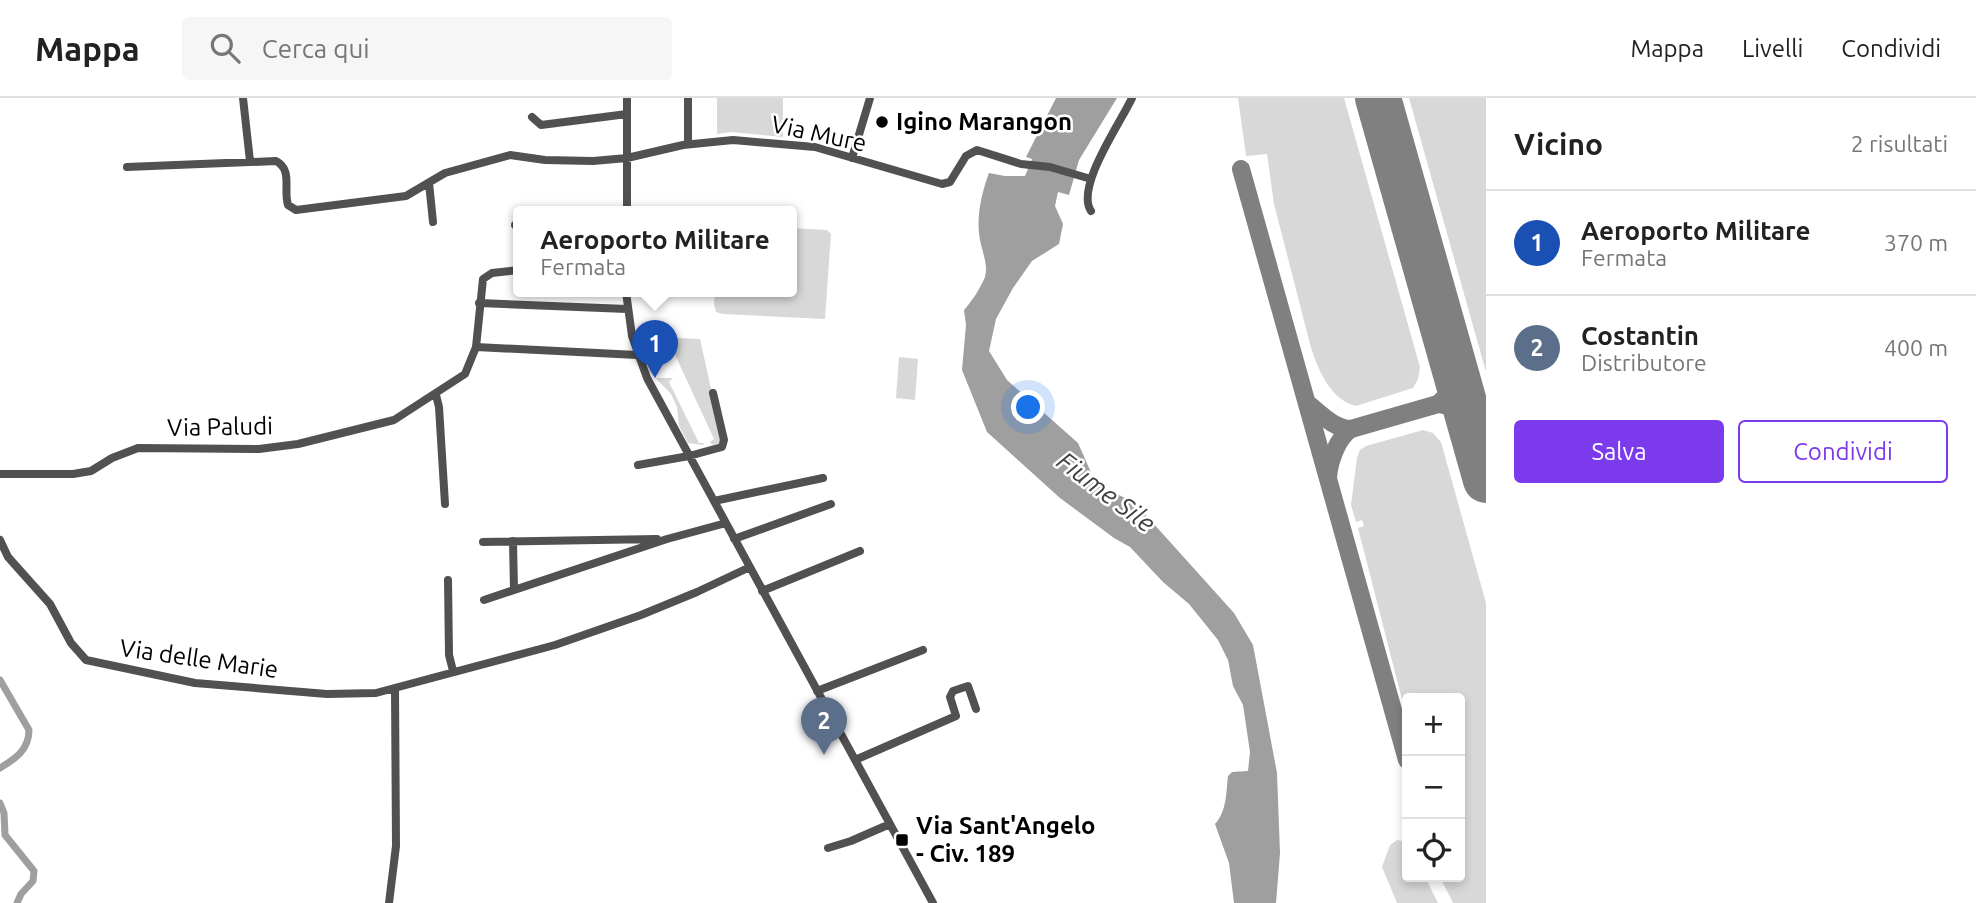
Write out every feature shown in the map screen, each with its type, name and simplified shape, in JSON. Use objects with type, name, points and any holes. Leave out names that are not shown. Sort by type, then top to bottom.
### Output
[{"type":"street","points":[[127,167],[250,161],[243,98]]},
{"type":"street","points":[[626,206],[627,98]]},
{"type":"street","points":[[688,98],[688,144]]},
{"type":"street","points":[[852,158],[870,98]]},
{"type":"street","points":[[1091,211],[1086,199],[1091,179],[1132,98]]},
{"type":"street","points":[[533,117],[541,125],[627,114]]},
{"type":"street","name":"Via Mure","points":[[250,161],[272,160],[283,165],[286,171],[286,201],[290,207],[296,209],[401,197],[411,194],[445,173],[510,155],[545,160],[593,161],[627,158],[688,144],[733,140],[815,147],[945,185],[952,180],[965,156],[974,150],[1025,165],[1050,167],[1091,179]]},
{"type":"street","points":[[429,183],[433,222]]},
{"type":"street","name":"Via Paludi","points":[[0,474],[74,474],[92,471],[112,458],[138,448],[260,449],[298,444],[394,420],[465,374],[476,347],[481,284],[485,276],[513,271]]},
{"type":"street","points":[[626,297],[637,355],[762,592],[933,903]]},
{"type":"street","points":[[480,303],[627,309]]},
{"type":"street","points":[[476,347],[637,355]]},
{"type":"street","points":[[638,465],[689,456],[723,445],[713,393]]},
{"type":"street","points":[[436,395],[445,505]]},
{"type":"street","points":[[713,501],[823,478]]},
{"type":"street","points":[[734,540],[831,504]]},
{"type":"street","points":[[484,600],[667,539],[726,523]]},
{"type":"street","points":[[484,542],[667,539]]},
{"type":"street","name":"Via delle Marie","points":[[0,540],[8,557],[50,604],[71,643],[81,656],[93,663],[195,683],[362,695],[599,631],[697,592],[750,567]]},
{"type":"street","points":[[513,541],[514,590]]},
{"type":"street","points":[[762,592],[860,551]]},
{"type":"street","points":[[447,580],[449,655],[453,671]]},
{"type":"street","points":[[817,691],[923,650]]},
{"type":"street","points":[[855,760],[956,716],[950,697],[953,691],[968,686],[976,709]]},
{"type":"street","points":[[389,903],[396,846],[395,688]]},
{"type":"street","points":[[828,848],[890,824]]},
{"type":"shaded area","points":[[717,98],[783,98],[783,137],[731,132],[717,134]]},
{"type":"shaded area","points":[[1238,98],[1344,98],[1420,367],[1413,388],[1356,406],[1339,397],[1326,382],[1310,344],[1274,204],[1267,154],[1246,156]]},
{"type":"shaded area","points":[[1409,98],[1486,98],[1486,372]]},
{"type":"shaded area","points":[[797,228],[827,230],[831,234],[825,319],[723,314],[716,312],[715,297],[797,297]]},
{"type":"shaded area","points":[[638,336],[700,339],[722,438],[720,443],[713,445],[710,442],[714,439],[671,346],[667,348],[657,342],[651,344],[646,348],[645,357]]},
{"type":"shaded area","points":[[645,357],[656,378],[673,378],[669,382],[699,443],[704,443],[703,445],[688,443],[679,426],[677,407],[671,394],[650,372]]},
{"type":"shaded area","points":[[899,357],[918,359],[915,400],[896,398]]},
{"type":"shaded area","points":[[1423,430],[1433,433],[1441,442],[1486,603],[1486,903],[1453,903],[1442,882],[1465,882],[1465,693],[1402,693],[1402,700],[1358,528],[1364,526],[1362,520],[1356,522],[1351,505],[1357,458],[1360,450]]},
{"type":"shaded area","points":[[1397,840],[1402,841],[1402,882],[1428,882],[1438,903],[1397,903],[1382,867],[1390,845]]},
{"type":"water","name":"Fiume Sile","points":[[1056,98],[1117,98],[1079,160],[1069,195],[1058,192],[1055,206],[1063,224],[1059,244],[1032,261],[1013,288],[996,319],[989,351],[1007,380],[1078,443],[1093,477],[1107,489],[1135,503],[1234,613],[1253,645],[1277,773],[1280,853],[1276,903],[1234,903],[1229,863],[1215,824],[1224,807],[1228,776],[1232,772],[1248,771],[1250,752],[1243,705],[1233,686],[1228,660],[1218,640],[1189,604],[1163,582],[1130,547],[1060,498],[987,432],[962,370],[966,325],[964,310],[973,299],[986,272],[979,225],[986,180],[989,173],[1025,176],[1032,159],[1026,157]]},
{"type":"waterway","points":[[0,680],[29,730],[24,748],[0,768]]},
{"type":"waterway","points":[[0,803],[4,813],[5,835],[34,871],[33,881],[17,903]]},
{"type":"taxiway","points":[[1241,169],[1406,756]]},
{"type":"taxiway","points":[[1307,403],[1333,423],[1351,429],[1438,404],[1450,393],[1456,375]]},
{"type":"taxiway","points":[[1438,404],[1454,407],[1468,417]]},
{"type":"taxiway","points":[[1328,478],[1335,451],[1351,429]]},
{"type":"runway","points":[[1378,98],[1486,480]]},
{"type":"place","name":"Igino Marangon","points":[[882,122]]},
{"type":"place","name":"Aeroporto Militare","points":[[655,378]]},
{"type":"place","name":"Costantin","points":[[824,755]]},
{"type":"place","name":"Via Sant'Angelo - Civ. 189","points":[[902,840]]}]
